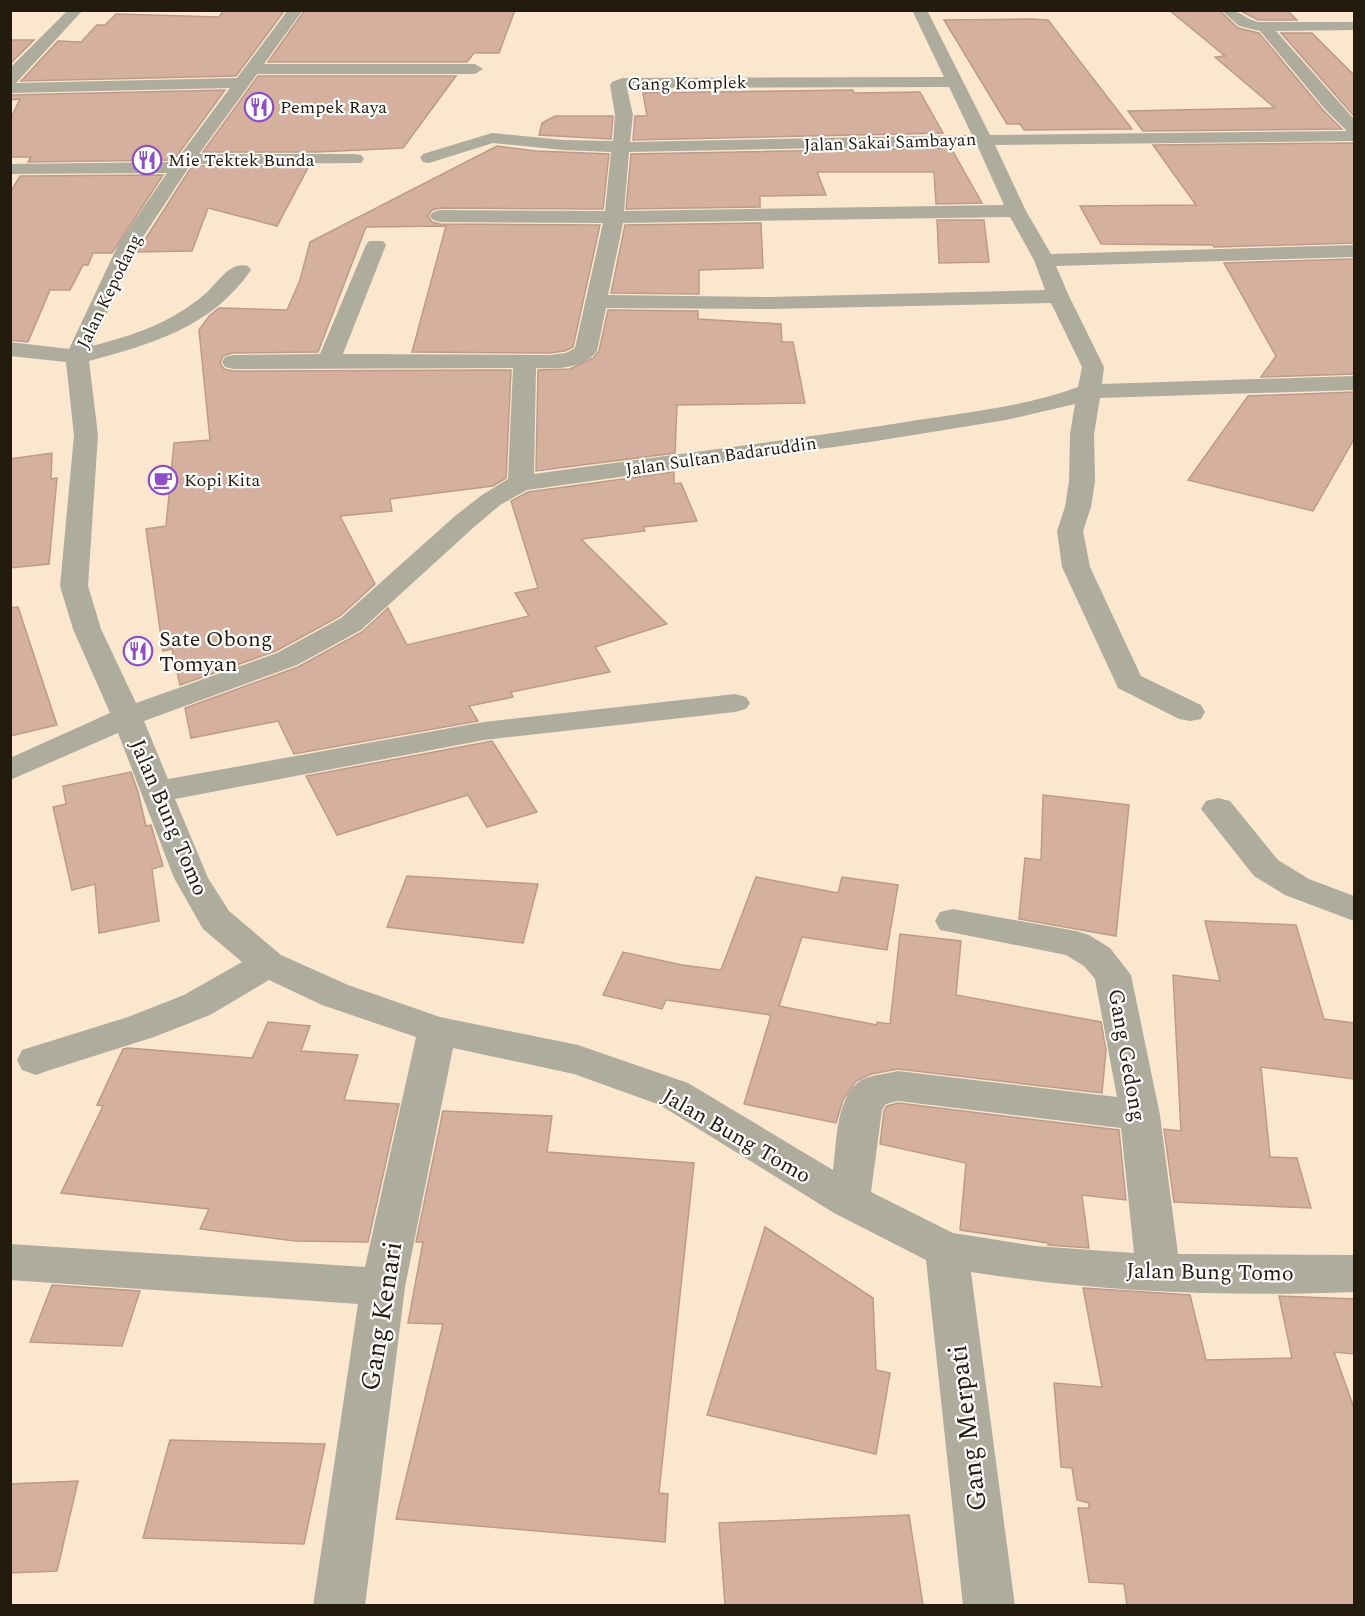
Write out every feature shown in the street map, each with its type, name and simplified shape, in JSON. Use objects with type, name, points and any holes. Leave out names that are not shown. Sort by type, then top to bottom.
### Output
[{"type":"street","points":[[10,80],[33,51],[65,25],[76,10]]},
{"type":"street","name":"Jalan Kepodang","points":[[127,717],[87,629],[74,586],[86,435],[77,357],[87,330],[129,243],[183,163],[296,10]]},
{"type":"street","points":[[919,10],[1006,185],[1016,211],[1044,260],[1058,296],[1093,367],[1082,434],[1082,481],[1078,507],[1070,531],[1076,567],[1129,682],[1190,712]]},
{"type":"street","points":[[1228,10],[1244,23],[1265,28],[1354,26]]},
{"type":"street","points":[[1331,26],[1346,45]]},
{"type":"street","points":[[1265,28],[1330,105],[1354,128]]},
{"type":"street","points":[[10,88],[246,76],[475,69]]},
{"type":"street","name":"Gang Komplek","points":[[525,361],[566,360],[584,354],[614,217],[624,115],[618,85],[622,83],[956,82]]},
{"type":"street","name":"Jalan Sakai Sambayan","points":[[429,158],[492,138],[563,145],[622,147],[1354,136]]},
{"type":"street","points":[[10,169],[355,159]]},
{"type":"street","points":[[440,216],[614,217],[1016,211]]},
{"type":"street","points":[[329,361],[376,245]]},
{"type":"street","points":[[1044,260],[1354,251]]},
{"type":"street","points":[[10,349],[77,357],[144,339],[176,325],[212,299],[240,270]]},
{"type":"street","points":[[597,301],[770,303],[1058,296]]},
{"type":"street","points":[[233,362],[525,361],[523,458],[520,483]]},
{"type":"street","name":"Jalan Sultan Badaruddin","points":[[10,770],[127,717],[287,658],[351,624],[464,522],[491,500],[520,483],[818,444],[996,414],[1075,397],[1089,391],[1354,383]]},
{"type":"street","points":[[156,792],[484,731],[735,703]]},
{"type":"street","name":"Jalan Bung Tomo","points":[[127,717],[146,760],[156,792],[190,878],[216,920],[268,964],[336,995],[437,1029],[578,1060],[674,1094],[849,1201],[946,1250],[1035,1264],[1158,1273],[1354,1274]]},
{"type":"street","points":[[1218,809],[1266,868],[1297,887],[1354,909]]},
{"type":"street","name":"Gang Gedong","points":[[953,921],[1076,944],[1097,957],[1113,975],[1140,1115],[1158,1273]]},
{"type":"street","points":[[36,1060],[141,1027],[197,1005],[268,964]]},
{"type":"street","name":"Gang Kenari","points":[[339,1605],[384,1287],[437,1029]]},
{"type":"street","points":[[849,1201],[862,1107],[873,1092],[898,1086],[1140,1115]]},
{"type":"street","name":"Gang Merpati","points":[[946,1250],[989,1605]]},
{"type":"street","points":[[10,1262],[384,1287]]},
{"type":"building","points":[[285,10],[236,76],[21,81],[58,41],[81,42],[97,25],[105,25],[116,14],[219,17],[223,11]]},
{"type":"building","points":[[305,10],[515,10],[499,53],[474,53],[467,62],[268,62]]},
{"type":"building","points":[[1169,10],[1219,10],[1238,28],[1259,33],[1323,110],[1342,129],[1143,131],[1128,111],[1275,108],[1215,57],[1225,56]]},
{"type":"building","points":[[1239,10],[1287,10],[1297,20],[1258,20]]},
{"type":"building","points":[[944,20],[1048,20],[1132,129],[1024,130],[1020,124],[1007,124]]},
{"type":"building","points":[[1281,33],[1312,33],[1354,75],[1354,116]]},
{"type":"building","points":[[10,40],[34,40],[10,64]]},
{"type":"building","points":[[258,76],[456,76],[403,148],[317,152],[203,152]]},
{"type":"building","points":[[225,90],[174,160],[28,162],[31,157],[10,157],[10,120],[20,99],[10,100],[10,95]]},
{"type":"building","points":[[853,90],[854,93],[920,92],[943,133],[633,140],[635,116],[647,116],[643,93]]},
{"type":"building","points":[[555,116],[613,116],[611,139],[539,135],[542,123]]},
{"type":"building","points":[[1354,143],[1354,243],[1214,247],[1213,245],[1101,244],[1080,206],[1196,205],[1153,145]]},
{"type":"building","points":[[497,146],[536,151],[609,154],[603,209],[440,208],[432,210],[428,216],[432,222],[440,224],[600,225],[573,347],[565,351],[549,353],[412,352],[446,226],[366,227],[318,352],[232,353],[223,356],[220,363],[224,369],[233,371],[511,370],[506,478],[493,486],[390,499],[392,511],[340,516],[375,584],[340,616],[276,651],[180,685],[172,649],[163,651],[146,529],[166,526],[174,443],[210,440],[199,330],[210,315],[219,308],[287,310],[300,280],[310,242]]},
{"type":"building","points":[[951,148],[982,203],[936,204],[934,172],[817,172],[826,195],[760,196],[760,207],[626,209],[631,154]]},
{"type":"building","points":[[192,166],[309,166],[277,226],[208,208],[192,251],[137,252]]},
{"type":"building","points":[[163,175],[112,253],[93,253],[88,265],[83,265],[70,290],[50,290],[28,342],[10,340],[10,193],[20,176]]},
{"type":"building","points":[[937,220],[984,220],[989,262],[939,263]]},
{"type":"building","points":[[761,223],[763,268],[699,270],[699,294],[611,293],[625,225]]},
{"type":"building","points":[[1354,259],[1354,374],[1261,377],[1276,356],[1224,263]]},
{"type":"building","points":[[608,310],[698,311],[698,319],[781,324],[782,342],[793,342],[805,403],[677,405],[675,453],[536,471],[538,370],[570,369],[593,358],[599,351]]},
{"type":"building","points":[[1354,392],[1354,439],[1313,511],[1188,480],[1248,396]]},
{"type":"building","points":[[52,453],[51,479],[57,478],[49,564],[10,568],[10,459]]},
{"type":"building","points":[[674,472],[674,484],[681,483],[697,521],[643,527],[645,531],[581,539],[667,624],[595,647],[610,672],[511,692],[513,697],[469,706],[478,721],[294,754],[278,721],[191,738],[185,708],[298,667],[362,632],[388,608],[407,645],[529,616],[515,593],[538,588],[511,501],[528,492]]},
{"type":"building","points":[[18,607],[57,725],[10,736],[10,608]]},
{"type":"building","points":[[492,741],[537,812],[487,827],[468,795],[337,835],[306,776]]},
{"type":"building","points":[[131,772],[146,826],[151,825],[163,866],[152,869],[159,921],[99,933],[95,884],[72,890],[53,807],[66,804],[63,786]]},
{"type":"building","points":[[1043,795],[1129,805],[1116,936],[1019,919],[1025,858],[1041,860]]},
{"type":"building","points":[[407,876],[538,884],[523,943],[387,927]]},
{"type":"building","points":[[756,877],[838,893],[842,877],[898,885],[887,950],[802,937],[779,1006],[877,1025],[877,1022],[890,1024],[900,934],[961,941],[956,995],[1101,1022],[1106,1050],[1102,1093],[898,1069],[871,1074],[856,1081],[843,1100],[836,1123],[744,1104],[771,1015],[666,1000],[662,1009],[603,995],[623,952],[682,965],[721,970]]},
{"type":"building","points":[[1205,921],[1296,925],[1324,1019],[1354,1023],[1354,1079],[1261,1067],[1270,1157],[1297,1158],[1311,1208],[1174,1202],[1164,1129],[1181,1131],[1173,975],[1220,981]]},
{"type":"building","points":[[268,1022],[310,1026],[301,1051],[358,1055],[344,1100],[399,1104],[368,1242],[295,1241],[200,1229],[209,1209],[61,1193],[103,1106],[97,1105],[123,1049],[252,1058]]},
{"type":"building","points":[[898,1103],[1119,1130],[1126,1200],[1082,1195],[1089,1248],[1048,1245],[1048,1243],[960,1230],[966,1163],[880,1144],[884,1111],[887,1106]]},
{"type":"building","points":[[443,1111],[552,1116],[547,1152],[694,1163],[659,1493],[668,1494],[665,1542],[396,1519],[443,1324],[408,1323],[423,1242],[416,1242]]},
{"type":"building","points":[[765,1227],[873,1298],[876,1370],[890,1373],[876,1454],[707,1415]]},
{"type":"building","points":[[52,1285],[140,1291],[122,1346],[30,1342]]},
{"type":"building","points":[[1083,1288],[1190,1295],[1206,1360],[1292,1358],[1279,1296],[1354,1299],[1354,1354],[1334,1352],[1354,1408],[1354,1605],[1127,1605],[1124,1584],[1089,1582],[1078,1508],[1089,1508],[1089,1503],[1077,1500],[1072,1468],[1061,1467],[1054,1383],[1102,1387]]},
{"type":"building","points":[[170,1440],[325,1444],[304,1544],[143,1538]]},
{"type":"building","points":[[78,1481],[57,1571],[10,1573],[10,1484]]},
{"type":"building","points":[[909,1515],[923,1605],[725,1605],[719,1523]]},
{"type":"place","name":"Pempek Raya","points":[[259,107]]},
{"type":"place","name":"Mie Tektek Bunda","points":[[147,160]]},
{"type":"place","name":"Kopi Kita","points":[[163,480]]},
{"type":"place","name":"Sate Obong Tomyan","points":[[138,651]]}]
